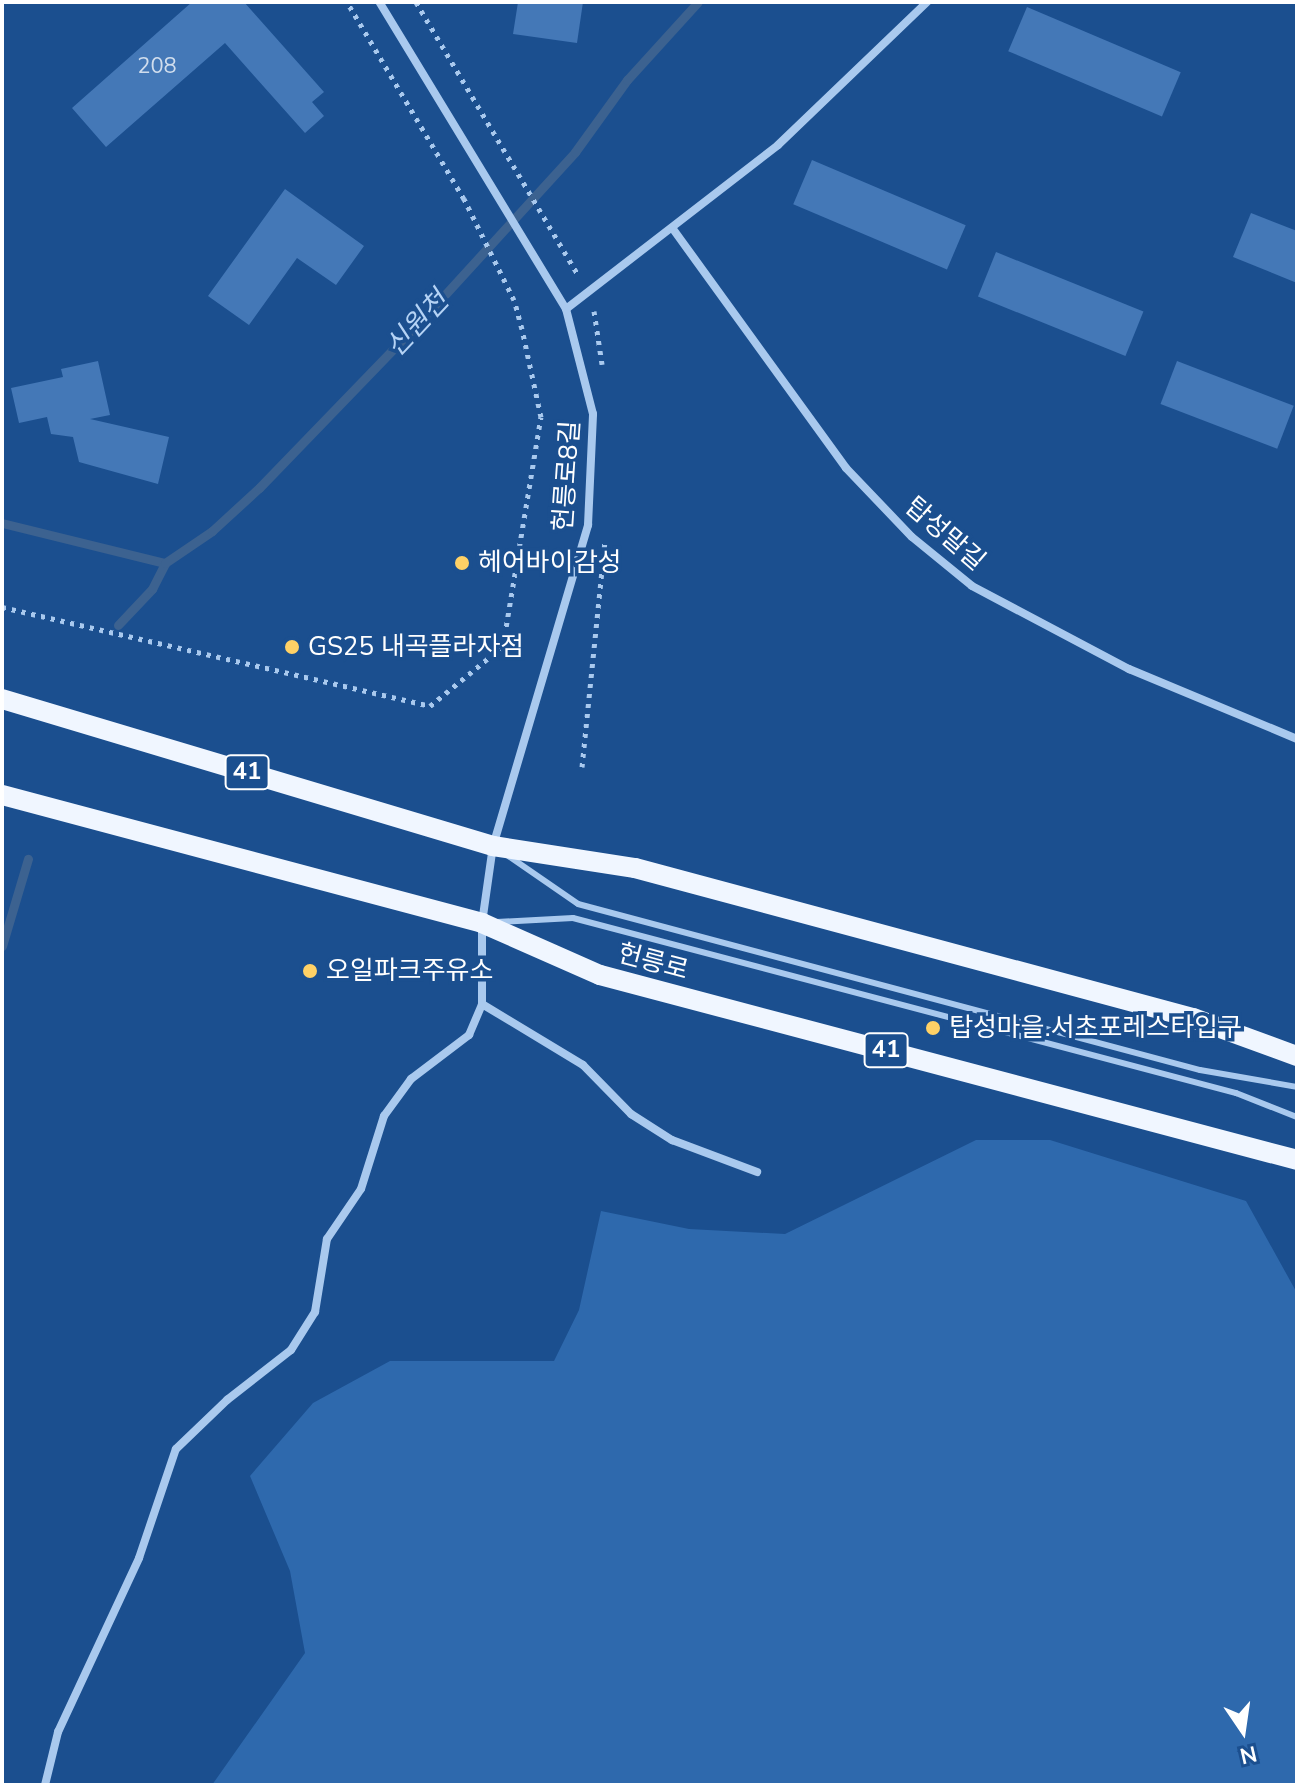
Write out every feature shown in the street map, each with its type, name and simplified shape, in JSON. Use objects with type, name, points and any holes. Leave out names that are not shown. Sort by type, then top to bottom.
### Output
[{"type":"main road","name":"41","points":[[2,699],[493,846],[635,868],[1193,1018],[1297,1056]]},
{"type":"main road","name":"헌릉로","points":[[2,795],[482,923],[600,975],[1297,1160]]},
{"type":"street","name":"헌릉로8길","points":[[379,2],[566,309],[593,414],[588,525],[493,846],[482,923],[482,1004]]},
{"type":"street","points":[[566,309],[778,145],[927,2]]},
{"type":"street","name":"탑성말길","points":[[673,229],[846,468],[936,557],[972,586],[1129,669],[1297,739]]},
{"type":"street","points":[[45,1785],[58,1732],[139,1558],[176,1449],[291,1350],[315,1312],[327,1239],[361,1189],[384,1116],[411,1079],[469,1035],[482,1004],[583,1065],[631,1114],[672,1140],[757,1172]]},
{"type":"lane","points":[[493,846],[578,904],[1200,1070],[1297,1087]]},
{"type":"lane","points":[[482,923],[573,918],[1236,1093],[1297,1117]]},
{"type":"path","points":[[2,607],[430,706],[503,646],[541,417],[514,300],[466,204],[347,2]]},
{"type":"path","points":[[416,2],[556,235]]},
{"type":"shaded area","points":[[976,1140],[1050,1140],[1246,1201],[1297,1293],[1297,1785],[212,1785],[305,1653],[290,1571],[250,1476],[313,1403],[390,1361],[554,1361],[579,1310],[601,1211],[689,1229],[785,1234]]},
{"type":"building","points":[[192,2],[244,2],[324,92],[312,102],[324,116],[305,133],[225,43],[106,147],[72,108]]},
{"type":"building","points":[[518,2],[583,2],[577,43],[513,34]]},
{"type":"building","points":[[1027,7],[1181,72],[1162,116],[1008,51]]},
{"type":"building","points":[[812,160],[966,225],[947,269],[793,204]]},
{"type":"building","points":[[285,189],[364,246],[336,285],[297,258],[249,325],[208,296]]},
{"type":"building","points":[[1251,213],[1297,231],[1297,283],[1233,257]]},
{"type":"building","points":[[996,252],[1143,312],[1125,356],[978,297]]},
{"type":"building","points":[[98,361],[110,415],[90,419],[169,437],[158,484],[79,462],[73,437],[51,434],[47,417],[19,423],[11,388],[63,377],[61,369]]},
{"type":"building","points":[[1177,361],[1294,406],[1277,449],[1161,404]]},
{"type":"waterway","name":"신원천","points":[[118,625],[152,589],[165,563],[212,531],[259,488],[430,311],[575,152],[627,80],[698,2]]},
{"type":"waterway","points":[[2,523],[165,563]]},
{"type":"waterway","name":"신원천","points":[[2,946],[28,859]]},
{"type":"place","name":"헤어바이감성","points":[[462,563]]},
{"type":"place","name":"GS25 내곡플라자점","points":[[292,647]]},
{"type":"place","name":"오일파크주유소","points":[[310,971]]},
{"type":"place","name":"탑성마을.서초포레스타입구","points":[[933,1028]]}]
